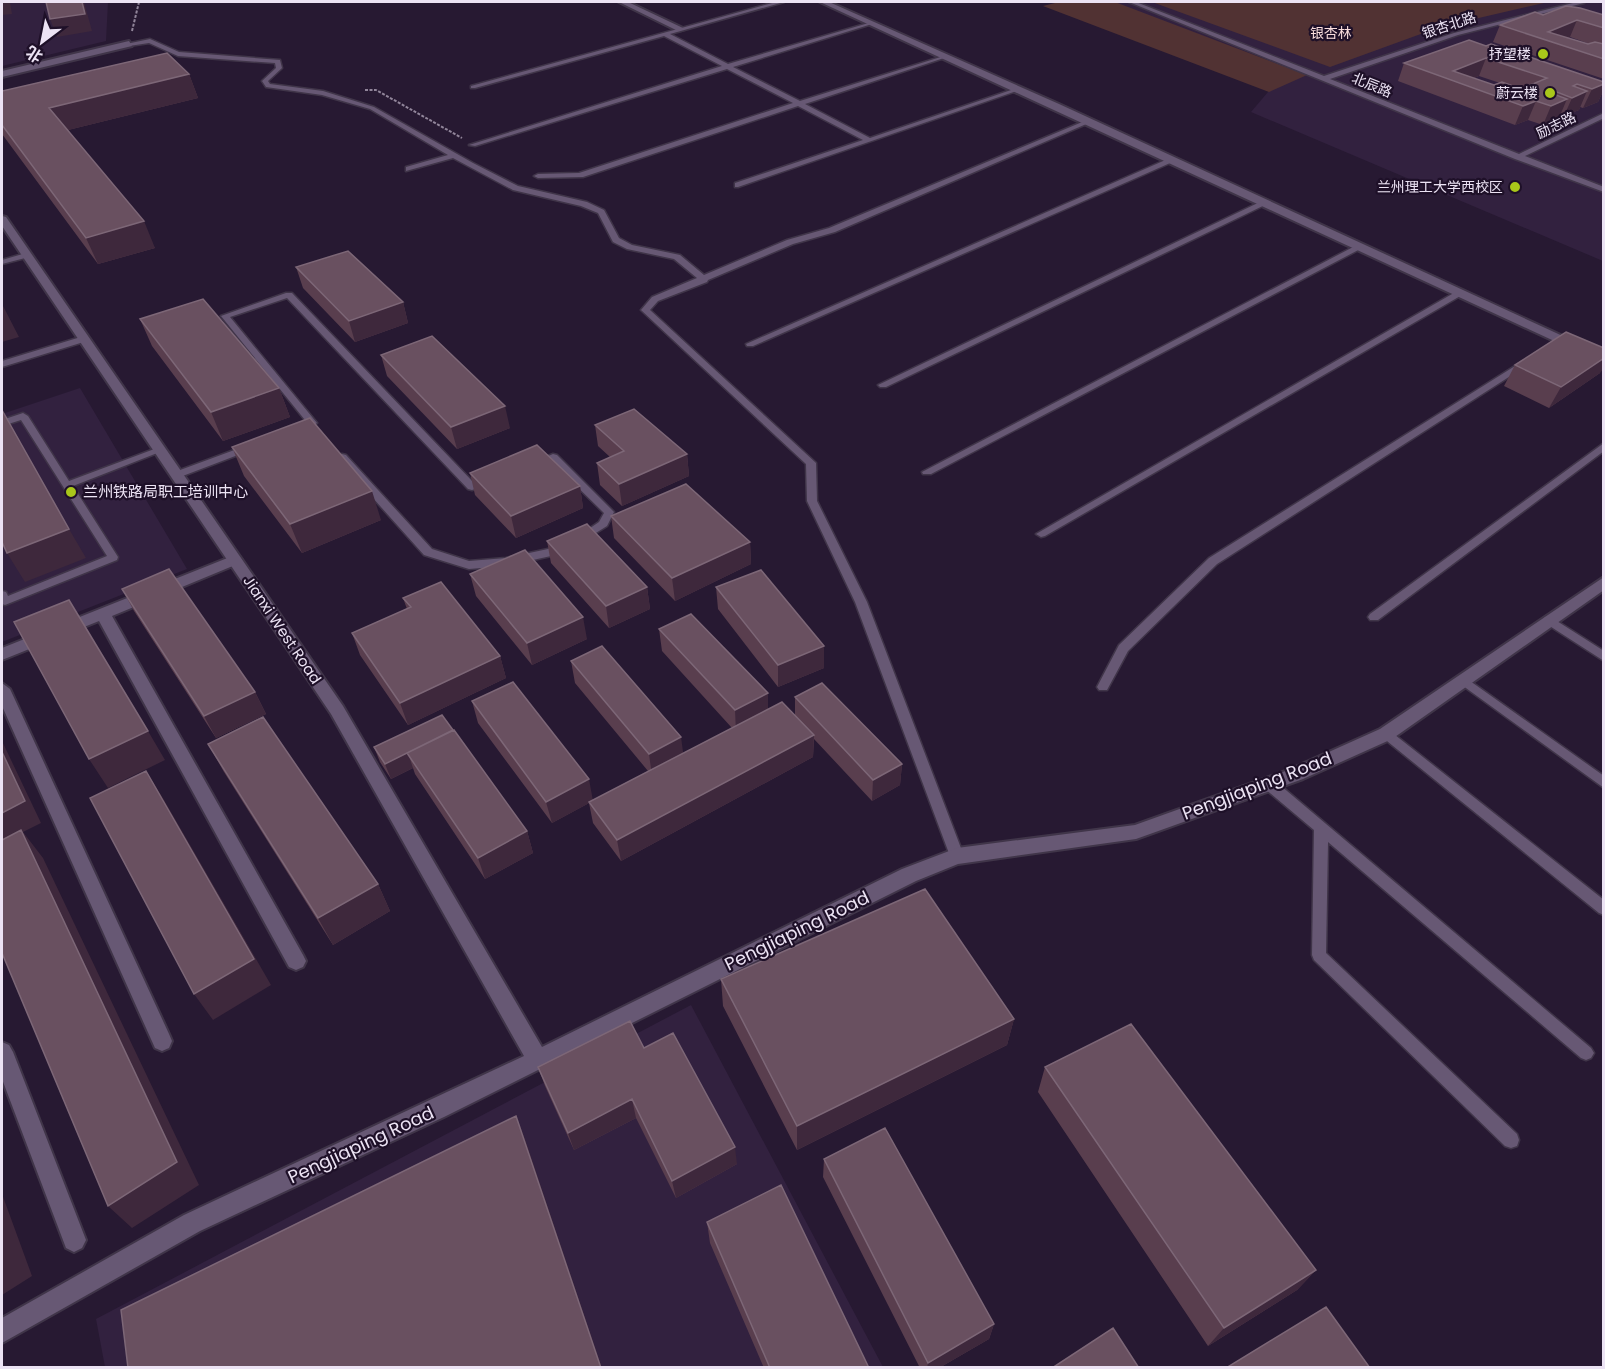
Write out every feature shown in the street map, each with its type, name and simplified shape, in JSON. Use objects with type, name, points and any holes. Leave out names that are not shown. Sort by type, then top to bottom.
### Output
[{"type":"street","points":[[623,2],[681,29]]},
{"type":"street","points":[[824,2],[1089,121],[1604,360]]},
{"type":"street","points":[[2,74],[129,44]]},
{"type":"street","name":"Jianxi West Road","points":[[2,219],[337,710],[537,1059]]},
{"type":"street","points":[[2,654],[235,560]]},
{"type":"street","name":"Pengjiaping Road","points":[[2,1331],[192,1223],[436,1110],[909,875],[957,856],[1136,832],[1269,784],[1386,734],[1604,582]]},
{"type":"street","points":[[103,613],[296,961]]},
{"type":"street","points":[[2,689],[162,1041]]},
{"type":"street","points":[[2,1052],[74,1240]]},
{"type":"lane","points":[[473,87],[781,2]]},
{"type":"lane","name":"北辰路","points":[[1132,2],[1604,190]]},
{"type":"lane","name":"银杏北路","points":[[1326,78],[1445,38],[1582,2]]},
{"type":"lane","points":[[1547,10],[1558,14]]},
{"type":"lane","points":[[473,145],[870,22]]},
{"type":"lane","points":[[665,34],[869,140]]},
{"type":"lane","points":[[1445,38],[1455,41]]},
{"type":"lane","points":[[129,44],[150,41],[178,54],[207,58],[250,57],[278,61],[279,68],[265,81],[268,86],[323,93],[372,108],[454,156],[516,188],[584,204],[601,212],[616,240],[630,247],[677,257],[704,280]]},
{"type":"lane","points":[[538,176],[580,175],[945,56]]},
{"type":"lane","points":[[738,185],[1019,89]]},
{"type":"lane","name":"励志路","points":[[1518,157],[1604,115]]},
{"type":"lane","points":[[957,856],[861,602],[812,501],[811,463],[645,310],[655,298],[704,280],[790,242],[832,230],[1089,121]]},
{"type":"lane","points":[[409,169],[454,156]]},
{"type":"lane","points":[[750,344],[1173,160]]},
{"type":"lane","points":[[883,385],[1265,203]]},
{"type":"lane","points":[[927,472],[1360,247]]},
{"type":"lane","points":[[2,262],[26,255]]},
{"type":"lane","points":[[1041,534],[1459,293]]},
{"type":"lane","points":[[320,432],[225,316],[290,295],[472,487],[502,476]]},
{"type":"lane","points":[[2,364],[84,339]]},
{"type":"lane","points":[[1550,347],[1560,340]]},
{"type":"lane","points":[[1102,687],[1123,648],[1213,561],[1530,359]]},
{"type":"lane","points":[[2,423],[23,416],[113,557],[5,601],[2,594]]},
{"type":"lane","points":[[302,428],[312,423]]},
{"type":"lane","points":[[176,475],[260,443]]},
{"type":"lane","points":[[1374,617],[1604,446]]},
{"type":"lane","points":[[335,449],[428,552],[469,565],[506,562],[551,552],[583,537],[603,524],[609,512],[553,457],[523,468]]},
{"type":"lane","points":[[67,485],[160,450]]},
{"type":"lane","points":[[1549,620],[1604,657]]},
{"type":"lane","points":[[1463,680],[1604,783]]},
{"type":"lane","points":[[1386,734],[1604,909]]},
{"type":"lane","points":[[1269,784],[1586,1053]]},
{"type":"lane","points":[[1322,828],[1319,955],[1511,1140]]},
{"type":"path","points":[[129,44],[139,2]]},
{"type":"shaded area","points":[[2,2],[108,2],[106,41],[2,66]]},
{"type":"shaded area","name":"兰州理工大学西校区","points":[[1110,2],[1603,2],[1603,261],[1251,112],[1268,92],[1293,74]]},
{"type":"shaded area","name":"兰州铁路局职工培训中心","points":[[80,388],[187,569],[2,642],[2,414]]},
{"type":"shaded area","points":[[691,1005],[883,1367],[105,1367],[96,1319]]},
{"type":"green space","points":[[1059,2],[1115,2],[1307,75],[1269,92],[1043,6]]},
{"type":"green space","name":"银杏林","points":[[1152,2],[1548,2],[1440,27],[1330,67]]},
{"type":"building","points":[[46,2],[82,2],[85,14],[50,19]]},
{"type":"building","points":[[1566,6],[1604,15],[1604,28],[1577,20],[1548,32],[1588,44],[1595,42],[1604,44],[1604,59],[1500,25],[1535,12],[1543,15]]},
{"type":"building","points":[[1469,40],[1486,46],[1491,44],[1604,82],[1604,84],[1592,89],[1577,84],[1573,86],[1587,91],[1572,98],[1557,92],[1553,94],[1567,99],[1551,106],[1536,101],[1523,106],[1404,63]],"holes":[[[1486,58],[1547,78],[1521,89],[1502,82],[1494,85],[1453,71]]]},
{"type":"building","points":[[167,53],[189,74],[49,108],[144,221],[86,238],[2,125],[2,91]]},
{"type":"building","points":[[348,251],[403,302],[349,321],[296,267]]},
{"type":"building","points":[[203,299],[279,388],[211,412],[140,319]]},
{"type":"building","points":[[1566,332],[1604,348],[1604,358],[1561,387],[1515,365]]},
{"type":"building","points":[[432,336],[505,406],[451,427],[381,355]]},
{"type":"building","points":[[634,409],[687,454],[619,484],[597,463],[624,451],[595,425]]},
{"type":"building","points":[[2,410],[69,529],[7,553],[2,542]]},
{"type":"building","points":[[310,418],[372,491],[290,524],[232,447]]},
{"type":"building","points":[[537,445],[580,486],[511,516],[470,473]]},
{"type":"building","points":[[686,484],[750,542],[672,578],[611,516]]},
{"type":"building","points":[[587,524],[647,587],[606,606],[547,541]]},
{"type":"building","points":[[525,550],[583,617],[527,643],[470,574]]},
{"type":"building","points":[[169,569],[255,692],[204,716],[122,589]]},
{"type":"building","points":[[761,570],[824,646],[778,665],[716,587]]},
{"type":"building","points":[[441,582],[500,656],[400,703],[352,633],[411,607],[403,598]]},
{"type":"building","points":[[69,600],[148,731],[89,759],[14,622]]},
{"type":"building","points":[[691,614],[768,693],[735,710],[659,629]]},
{"type":"building","points":[[602,646],[681,737],[649,754],[571,661]]},
{"type":"building","points":[[513,682],[589,779],[546,802],[472,701]]},
{"type":"building","points":[[822,683],[902,764],[873,780],[795,697]]},
{"type":"building","points":[[782,702],[814,735],[617,840],[589,802]]},
{"type":"building","points":[[442,715],[453,730],[385,764],[374,747]]},
{"type":"building","points":[[263,717],[378,884],[318,918],[208,744]]},
{"type":"building","points":[[454,730],[527,831],[478,858],[407,753]]},
{"type":"building","points":[[2,752],[25,801],[2,813]]},
{"type":"building","points":[[146,771],[254,959],[194,994],[90,798]]},
{"type":"building","points":[[21,830],[177,1162],[108,1206],[2,953],[2,840]]},
{"type":"building","points":[[925,889],[1014,1019],[797,1126],[721,979]]},
{"type":"building","points":[[630,1021],[644,1048],[673,1033],[735,1147],[672,1181],[632,1099],[568,1133],[538,1067]]},
{"type":"building","points":[[1131,1024],[1316,1270],[1224,1328],[1045,1067]]},
{"type":"building","points":[[516,1116],[601,1368],[128,1368],[121,1310]]},
{"type":"building","points":[[885,1128],[994,1324],[928,1363],[824,1159]]},
{"type":"building","points":[[781,1185],[869,1368],[770,1368],[707,1222]]},
{"type":"building","points":[[1326,1307],[1370,1368],[1226,1368]]},
{"type":"building","points":[[1113,1328],[1139,1368],[1052,1368]]},
{"type":"place","name":"抒望楼","points":[[1543,54]]},
{"type":"place","name":"蔚云楼","points":[[1550,93]]},
{"type":"place","name":"兰州理工大学西校区","points":[[1515,187]]},
{"type":"place","name":"兰州铁路局职工培训中心","points":[[71,492]]}]
